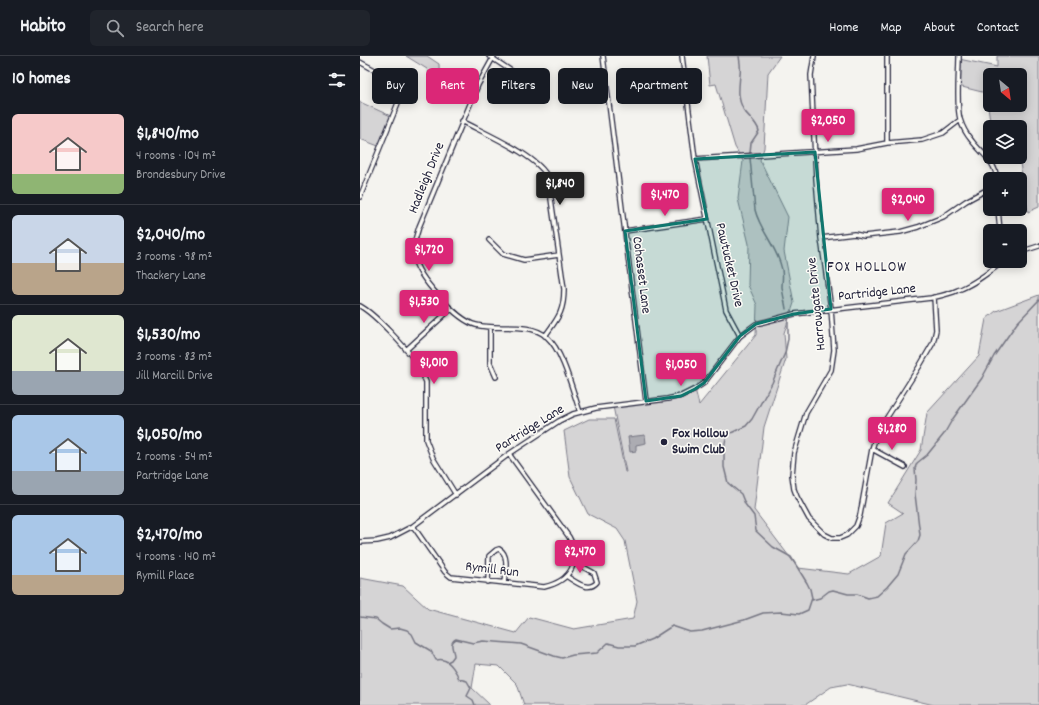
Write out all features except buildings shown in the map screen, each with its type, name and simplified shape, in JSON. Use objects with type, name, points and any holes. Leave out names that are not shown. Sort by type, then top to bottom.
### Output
[{"type":"street","name":"Cohasset Lane","points":[[603,56],[646,401]]},
{"type":"street","name":"Pawtucket Drive","points":[[682,56],[695,159],[707,219],[725,305],[740,336]]},
{"type":"street","name":"Harrowgate Drive","points":[[814,56],[812,60],[811,75],[816,179],[821,238],[831,309],[834,350],[831,370],[806,412],[794,453],[792,475],[794,489],[809,519],[824,534],[832,538],[840,538],[847,535],[856,526],[860,515],[872,450],[877,433],[919,368],[933,343],[936,330],[934,297]]},
{"type":"street","points":[[887,56],[887,143]]},
{"type":"street","points":[[959,56],[960,120],[971,140],[991,161],[996,172]]},
{"type":"street","points":[[492,57],[508,68]]},
{"type":"street","name":"Hadleigh Drive","points":[[492,57],[462,122],[419,227],[413,250],[414,257],[424,278],[451,309],[458,316],[468,322],[490,327],[516,327],[541,333],[554,346],[560,356],[580,412]]},
{"type":"street","points":[[360,62],[391,82],[398,93],[398,103],[360,198]]},
{"type":"street","points":[[695,159],[856,149],[887,143],[922,140],[943,133],[960,120]]},
{"type":"street","points":[[462,122],[512,148],[536,163],[546,173],[551,195],[564,289],[562,309],[559,317],[544,336]]},
{"type":"street","points":[[821,238],[854,234],[864,236],[900,232],[918,227],[943,217],[966,201],[983,192]]},
{"type":"street","points":[[625,231],[707,219]]},
{"type":"street","points":[[489,240],[502,254],[524,260],[559,255]]},
{"type":"street","points":[[1027,250],[1039,246]]},
{"type":"street","name":"Partridge Lane","points":[[360,542],[390,538],[413,526],[509,454],[559,421],[580,412],[596,408],[667,399],[681,396],[695,389],[704,383],[740,336],[756,324],[766,320],[794,314],[934,297],[960,290],[994,268]]},
{"type":"street","points":[[360,306],[370,312],[416,362],[426,382],[426,440],[428,447],[456,495]]},
{"type":"street","points":[[406,350],[451,309]]},
{"type":"street","points":[[490,327],[490,363],[496,377]]},
{"type":"street","points":[[872,450],[906,467]]},
{"type":"street","points":[[509,454],[569,536],[573,544],[575,553],[573,567],[566,576],[585,587],[594,586],[597,582],[594,573],[574,562]]},
{"type":"street","name":"Rymill Run","points":[[413,526],[445,572],[451,576],[488,582],[544,587],[553,585],[566,576]]},
{"type":"street","points":[[488,582],[490,556],[499,549],[505,554],[506,558],[504,583]]},
{"type":"highlighted area","points":[[815,152],[831,309],[794,314],[756,324],[740,336],[704,383],[681,396],[646,401],[625,231],[707,219],[695,159]]},
{"type":"shaded area","points":[[406,56],[427,56],[439,64],[439,68],[426,68]]},
{"type":"shaded area","points":[[707,56],[780,56],[768,73],[764,148],[760,160],[788,217],[784,251],[794,303],[784,333],[786,359],[764,427],[754,510],[798,568],[849,574],[881,556],[886,523],[903,513],[888,503],[921,450],[927,413],[979,356],[986,319],[996,311],[1039,295],[1039,705],[934,705],[847,684],[831,687],[805,705],[524,705],[517,684],[499,666],[476,664],[472,688],[490,705],[360,705],[360,578],[403,586],[428,609],[516,633],[529,617],[574,629],[633,619],[637,601],[625,541],[617,529],[588,514],[570,477],[564,431],[589,419],[614,419],[626,472],[613,406],[667,399],[695,389],[699,405],[756,335],[757,305],[748,285],[749,244],[738,199],[743,161],[735,147],[716,84],[710,85]]},
{"type":"shaded area","points":[[997,56],[1039,56],[1039,207],[1028,212],[1027,172],[1021,172],[1020,164],[1027,164],[1027,120],[990,120],[989,112],[1027,112],[1027,68],[983,68],[983,92],[958,86],[959,59],[997,67]]},
{"type":"shaded area","points":[[360,102],[393,117],[381,147],[360,139]]},
{"type":"shaded area","points":[[645,435],[646,443],[636,445],[636,451],[630,452],[628,437]]},
{"type":"waterway","points":[[739,56],[740,100],[743,109],[759,131],[751,143],[750,153]]},
{"type":"waterway","points":[[750,158],[755,210],[760,224],[779,259],[783,274],[782,287],[786,309]]},
{"type":"waterway","points":[[812,600],[820,598],[829,591],[833,590],[848,594],[857,594],[868,598],[877,596],[898,574],[906,554],[918,541],[920,535],[915,494],[915,468],[917,463],[927,455],[944,434],[1017,323],[1039,300]]},
{"type":"waterway","points":[[447,662],[454,656],[452,642],[456,639],[473,643],[483,641],[521,644],[562,658],[573,655],[597,653],[608,643],[619,646],[635,646],[652,639],[672,626],[690,632],[702,631],[744,620],[763,613],[781,612],[799,614],[808,610],[812,598],[807,583],[791,557],[773,547],[756,531],[754,516],[745,504],[741,494],[728,483],[724,467],[724,449],[726,438],[731,433],[746,426],[752,419],[772,383],[785,353],[788,339],[788,320]]},
{"type":"waterway","points":[[360,617],[376,619],[390,629],[400,628],[407,630],[412,634],[416,642],[431,651],[436,660],[446,661],[451,665],[459,679],[467,681],[471,688],[467,696],[473,700],[475,705]]},
{"type":"place","name":"Fox Hollow Swim Club","points":[[664,442]]},
{"type":"district","name":"FOX HOLLOW","points":[[867,268]]}]
